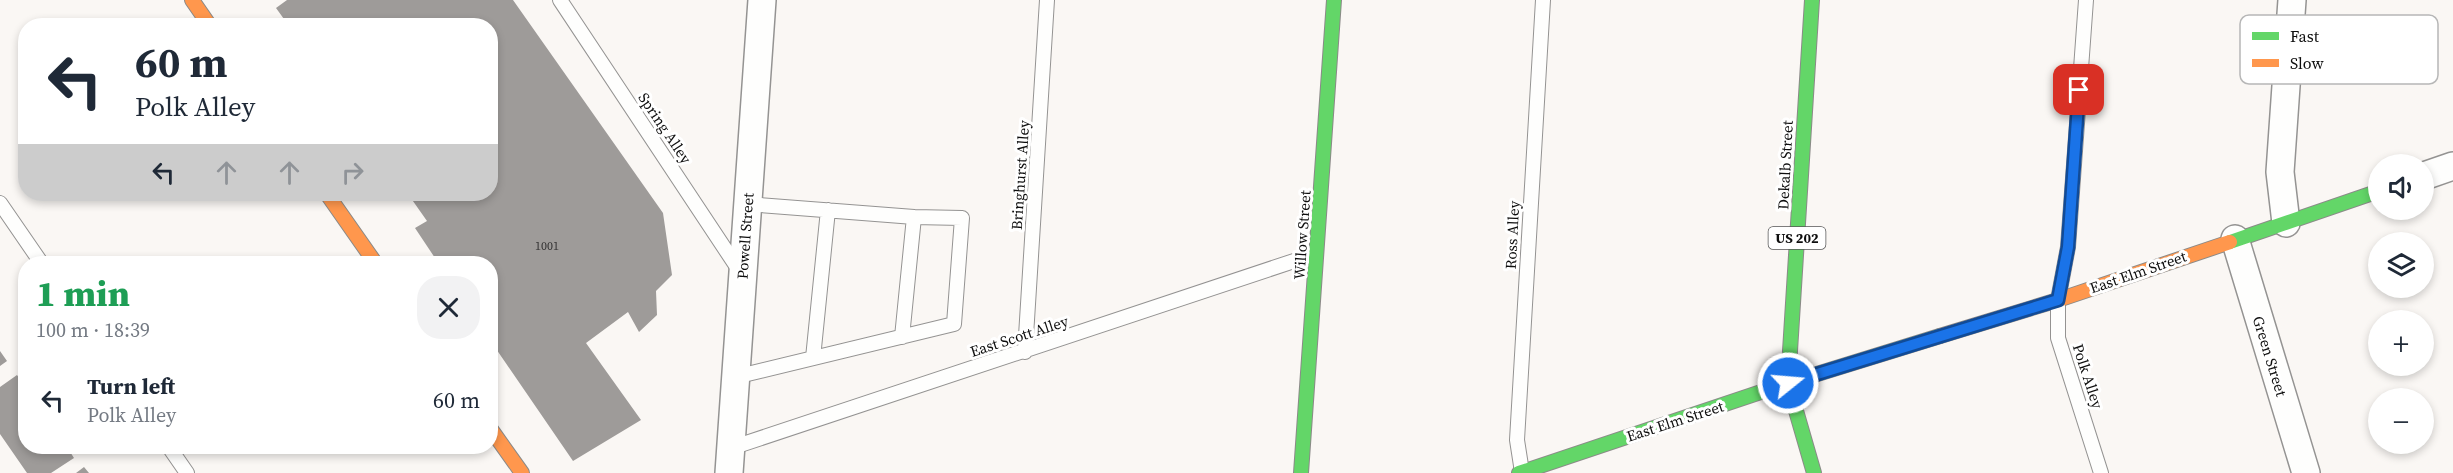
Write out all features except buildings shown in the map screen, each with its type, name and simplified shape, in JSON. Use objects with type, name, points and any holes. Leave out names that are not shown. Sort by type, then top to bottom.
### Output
[{"type":"main road","points":[[192,0],[204,18]]},
{"type":"main road","name":"Willow Street","points":[[1301,473],[1334,0]]},
{"type":"main road","name":"Dekalb Street","points":[[1812,0],[1788,383],[1814,473]]},
{"type":"main road","name":"East Elm Street","points":[[1521,473],[1788,383],[2058,300],[2368,195]]},
{"type":"main road","points":[[332,201],[370,256]]},
{"type":"main road","points":[[498,439],[522,473]]},
{"type":"street","name":"Powell Street","points":[[730,460],[762,0]]},
{"type":"street","points":[[2291,15],[2292,0]]},
{"type":"street","points":[[2286,84],[2280,172],[2286,223]]},
{"type":"street","points":[[2434,173],[2453,166]]},
{"type":"street","name":"Green Street","points":[[2235,239],[2306,473]]},
{"type":"lane","name":"Spring Alley","points":[[560,0],[742,275]]},
{"type":"lane","name":"Bringhurst Alley","points":[[1025,352],[1047,0]]},
{"type":"lane","name":"Ross Alley","points":[[1521,473],[1517,440],[1543,0]]},
{"type":"lane","name":"Polk Alley","points":[[2086,0],[2068,247],[2058,300],[2058,338],[2102,473]]},
{"type":"lane","points":[[0,203],[36,256]]},
{"type":"lane","points":[[735,377],[954,324],[962,218],[914,217],[747,204]]},
{"type":"lane","points":[[813,358],[828,210]]},
{"type":"lane","points":[[902,337],[914,217]]},
{"type":"lane","name":"East Scott Alley","points":[[730,460],[1025,352],[1318,253]]},
{"type":"lane","points":[[174,454],[187,473]]},
{"type":"traffic: fast","points":[[1301,473],[1334,0]]},
{"type":"traffic: fast","points":[[1812,0],[1788,383],[1814,473]]},
{"type":"traffic: fast","points":[[2230,242],[2368,195]]},
{"type":"traffic: fast","points":[[1519,473],[1788,383],[1940,336]]},
{"type":"traffic: slow","points":[[192,0],[204,18]]},
{"type":"traffic: slow","points":[[332,201],[370,256]]},
{"type":"traffic: slow","points":[[1940,336],[2058,300],[2230,242]]},
{"type":"traffic: slow","points":[[498,439],[522,473]]},
{"type":"route","points":[[1788,383],[2058,300],[2068,247],[2079,90]]}]
